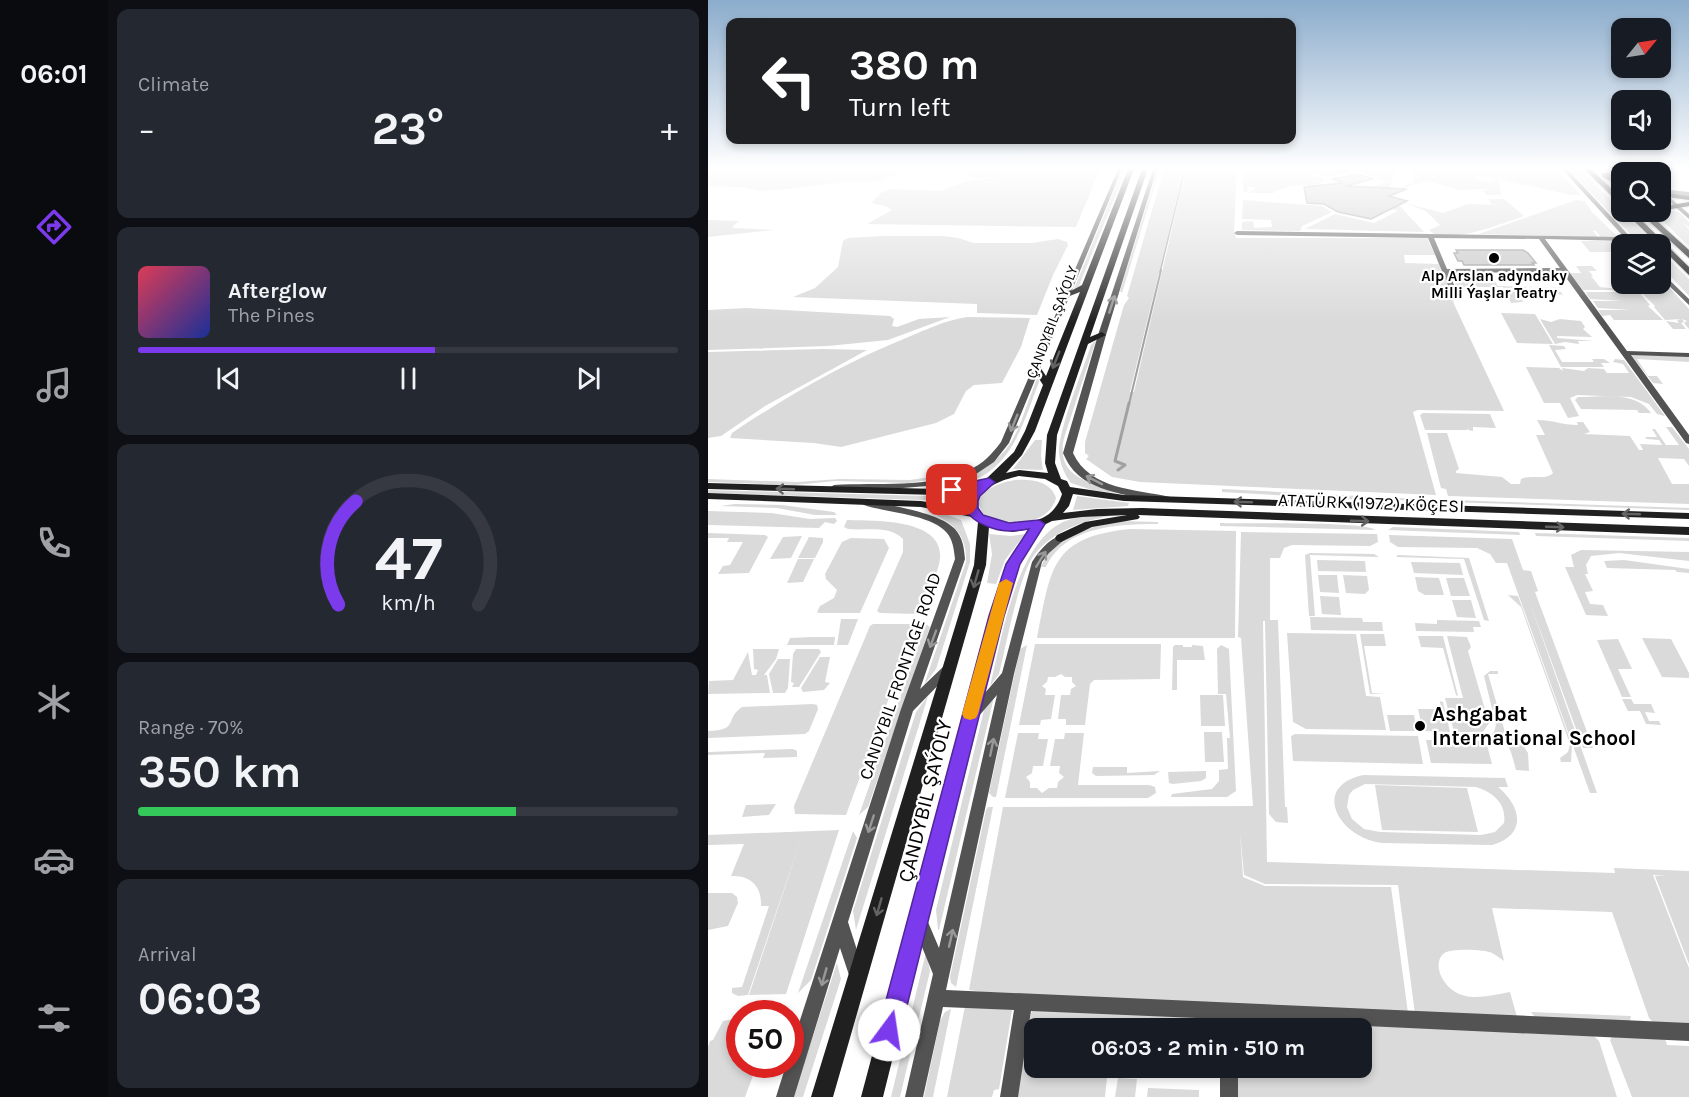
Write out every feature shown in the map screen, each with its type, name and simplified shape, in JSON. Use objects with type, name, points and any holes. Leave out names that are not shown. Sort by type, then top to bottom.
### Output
[{"type":"main road","name":"ÇANDYBIL ŞAÝOLY","points":[[822,1097],[980,565],[979,518],[971,501],[975,494],[1018,453],[1025,441],[1111,220]]},
{"type":"main road","name":"ÇANDYBIL ŞAÝOLY","points":[[1056,479],[1050,463],[1052,435],[1127,220]]},
{"type":"main road","points":[[1639,222],[1689,272]]},
{"type":"main road","points":[[1654,222],[1689,255]]},
{"type":"main road","points":[[1658,222],[1661,228]]},
{"type":"main road","points":[[1112,263],[1124,269]]},
{"type":"main road","points":[[1067,295],[1085,287]]},
{"type":"main road","points":[[1084,343],[1102,335]]},
{"type":"main road","points":[[1037,369],[1047,384]]},
{"type":"main road","points":[[708,486],[938,492],[1026,473],[1046,475],[1056,479],[1067,490]]},
{"type":"main road","name":"ÇANDYBIL ŞAÝOLY","points":[[872,1097],[969,718],[1010,572],[1045,521],[1067,504],[1069,497],[1067,490]]},
{"type":"main road","name":"ATATÜRK (1972) KÖÇESI","points":[[1067,490],[1115,497],[1689,516]]},
{"type":"main road","points":[[708,496],[930,505],[979,518]]},
{"type":"main road","name":"ATATÜRK (1972) KÖÇESI","points":[[979,518],[1009,527],[1118,510],[1173,514],[1689,531]]},
{"type":"main road","points":[[1061,538],[1083,526],[1108,520],[1173,514]]},
{"type":"street","points":[[822,490],[859,485],[926,484],[961,476],[995,458],[1005,443],[1098,220]]},
{"type":"street","points":[[1139,220],[1069,442],[1069,458],[1083,475],[1098,483],[1170,499]]},
{"type":"street","points":[[1611,220],[1624,234]]},
{"type":"street","points":[[1237,233],[1611,241]]},
{"type":"street","points":[[1430,236],[1451,285]]},
{"type":"street","points":[[1541,238],[1689,441]]},
{"type":"street","points":[[1445,271],[1564,270]]},
{"type":"street","points":[[1671,284],[1689,303]]},
{"type":"street","points":[[1626,353],[1689,355]]},
{"type":"street","points":[[1677,424],[1689,424]]},
{"type":"street","name":"CANDYBIL FRONTAGE ROAD","points":[[785,1097],[907,709],[959,565],[960,547],[950,531],[938,521],[913,512],[881,509],[867,503]]},
{"type":"street","points":[[914,1097],[1008,674],[1037,562],[1045,551],[1061,538]]},
{"type":"street","points":[[907,709],[948,669]]},
{"type":"street","points":[[969,718],[1008,674]]},
{"type":"street","points":[[918,918],[942,975]]},
{"type":"street","points":[[840,921],[858,979]]},
{"type":"street","points":[[937,998],[1024,1002],[1197,1018]]},
{"type":"street","points":[[1009,1097],[1024,1002]]},
{"type":"street","points":[[1372,1024],[1689,1032]]},
{"type":"street","points":[[1229,1078],[1229,1097]]},
{"type":"shaded area","points":[[708,220],[739,221],[732,227],[734,228],[774,230],[708,237]]},
{"type":"shaded area","points":[[874,220],[1079,220],[1076,227],[867,224]]},
{"type":"shaded area","points":[[1102,220],[1105,220],[1079,286],[1074,289]]},
{"type":"shaded area","points":[[1142,220],[1144,220],[1122,293],[1120,291]]},
{"type":"shaded area","points":[[1149,220],[1172,220],[1130,392],[1134,392],[1174,220],[1234,220],[1236,238],[1427,238],[1435,255],[1404,255],[1405,263],[1438,264],[1437,258],[1450,287],[1454,304],[1504,411],[1418,410],[1413,412],[1436,495],[1140,482],[1112,477],[1086,459],[1089,456],[1085,453],[1085,442],[1124,305],[1129,298],[1127,296]]},
{"type":"shaded area","points":[[1271,220],[1314,220],[1302,226],[1300,231],[1242,230],[1242,222],[1253,221],[1254,228],[1272,227]]},
{"type":"shaded area","points":[[1323,220],[1362,220],[1374,223],[1380,220],[1413,220],[1424,232],[1305,229]]},
{"type":"shaded area","points":[[1435,220],[1512,220],[1460,235],[1437,235],[1429,230],[1440,225]]},
{"type":"shaded area","points":[[1518,220],[1601,220],[1615,234],[1601,237],[1595,230],[1593,231],[1598,237],[1479,234]]},
{"type":"shaded area","points":[[1687,220],[1689,227],[1682,222],[1689,229],[1689,247],[1664,222]]},
{"type":"shaded area","points":[[1619,222],[1633,222],[1645,234],[1630,234]]},
{"type":"shaded area","points":[[943,236],[974,243],[1032,243],[1058,239],[1067,242],[1068,245],[1037,315],[977,313],[977,304],[793,297],[815,288],[838,267],[843,241],[848,238]]},
{"type":"shaded area","points":[[1581,241],[1611,241],[1611,252],[1590,252]]},
{"type":"shaded area","points":[[1671,261],[1689,279],[1689,296],[1671,277]]},
{"type":"shaded area","points":[[1576,266],[1592,266],[1597,271],[1589,271],[1593,276],[1591,276],[1600,287],[1611,290],[1583,290],[1570,273],[1581,273]]},
{"type":"shaded area","points":[[1450,273],[1490,274],[1498,286],[1573,288],[1526,287],[1527,289],[1561,292],[1563,295],[1518,293],[1515,296],[1520,297],[1523,302],[1511,303],[1503,287],[1457,287]]},
{"type":"shaded area","points":[[1671,289],[1689,309],[1689,329],[1684,323],[1687,321],[1682,319],[1684,322],[1681,323],[1686,329],[1673,329],[1666,321],[1679,323],[1677,320],[1681,319],[1665,320],[1643,294],[1671,294]]},
{"type":"shaded area","points":[[1584,292],[1641,294],[1650,305],[1648,306],[1663,320],[1614,320],[1610,315],[1602,316],[1598,310],[1631,310],[1598,308],[1593,301],[1623,301],[1590,299]]},
{"type":"shaded area","points":[[747,308],[890,316],[894,319],[892,326],[897,327],[919,319],[950,317],[888,340],[828,346],[708,350],[708,310]]},
{"type":"shaded area","points":[[1501,313],[1535,314],[1553,344],[1517,343]]},
{"type":"shaded area","points":[[967,317],[1030,318],[1021,347],[1002,383],[974,385],[966,391],[954,414],[936,423],[841,447],[814,443],[730,438],[732,433],[753,419],[838,369],[928,329],[951,320]]},
{"type":"shaded area","points":[[1540,319],[1551,322],[1560,319],[1581,321],[1585,327],[1583,329],[1592,337],[1557,336],[1557,338],[1594,341],[1578,341],[1579,344],[1565,342],[1555,344]]},
{"type":"shaded area","points":[[1096,340],[1064,438],[1063,452],[1065,462],[1077,476],[1115,493],[1092,490],[1071,483],[1060,461],[1059,453],[1062,430],[1091,345]]},
{"type":"shaded area","points":[[1549,345],[1564,346],[1566,349],[1555,350],[1562,362],[1594,362],[1592,359],[1604,359],[1610,363],[1601,363],[1604,367],[1561,367]]},
{"type":"shaded area","points":[[867,350],[765,406],[721,436],[708,438],[708,352]]},
{"type":"shaded area","points":[[1631,355],[1689,356],[1689,362],[1637,359],[1648,376],[1657,376],[1663,384],[1653,383]]},
{"type":"shaded area","points":[[1615,359],[1624,360],[1665,416],[1657,414],[1649,404],[1631,397],[1577,395],[1570,398],[1579,416],[1568,418],[1560,403],[1544,403],[1526,367],[1559,368],[1563,371],[1562,368],[1584,371],[1588,368],[1604,369],[1607,373],[1629,373],[1623,364],[1613,362]]},
{"type":"shaded area","points":[[1038,376],[1039,382],[1026,417],[1011,448],[988,472],[973,481],[954,486],[953,482],[990,464],[1002,454],[1018,429]]},
{"type":"shaded area","points":[[1578,397],[1628,398],[1645,406],[1651,413],[1639,413],[1637,410],[1581,409],[1575,400]]},
{"type":"shaded area","points":[[1423,413],[1490,414],[1496,428],[1473,427],[1473,431],[1467,428],[1467,430],[1425,430],[1420,415]]},
{"type":"shaded area","points":[[1537,420],[1572,425],[1583,422],[1590,432],[1584,434],[1630,436],[1639,450],[1643,450],[1640,444],[1662,445],[1659,440],[1645,437],[1657,437],[1652,429],[1655,429],[1666,445],[1679,445],[1666,427],[1672,427],[1689,449],[1689,466],[1684,459],[1658,458],[1672,484],[1689,484],[1689,504],[1448,496],[1446,489],[1441,488],[1427,433],[1447,433],[1459,469],[1456,473],[1502,477],[1511,484],[1520,484],[1521,479],[1546,477],[1553,473],[1536,435],[1545,435]]},
{"type":"shaded area","points":[[1035,440],[1042,440],[1043,470],[1013,469]]},
{"type":"shaded area","points":[[944,475],[945,477],[909,483],[835,481],[795,485],[708,482],[708,479],[797,482],[840,479],[910,480]]},
{"type":"shaded area","points":[[1015,480],[1040,482],[1050,488],[1056,498],[1052,507],[1035,519],[1024,522],[1002,522],[983,514],[978,503],[984,493],[998,484]]},
{"type":"shaded area","points":[[1222,489],[1437,501],[1344,499],[1222,492]]},
{"type":"shaded area","points":[[708,490],[926,496],[949,494],[945,503],[924,500],[708,493]]},
{"type":"shaded area","points":[[1077,496],[1129,503],[1128,506],[1073,510]]},
{"type":"shaded area","points":[[1449,500],[1689,508],[1689,510],[1450,502]]},
{"type":"shaded area","points":[[782,505],[834,512],[837,515],[815,515],[777,508],[720,506]]},
{"type":"shaded area","points":[[708,511],[771,513],[810,519],[835,518],[837,521],[834,524],[825,522],[819,528],[708,525]]},
{"type":"shaded area","points":[[940,512],[961,520],[970,544],[970,562],[936,669],[924,685],[966,562],[965,547],[960,534],[951,524],[937,516]]},
{"type":"shaded area","points":[[1118,515],[1095,519],[1072,527],[1052,538],[1035,554],[1018,593],[999,674],[990,686],[1013,595],[1033,551],[1047,534],[1063,522],[1083,517]]},
{"type":"shaded area","points":[[847,520],[887,522],[916,527],[928,533],[936,542],[940,559],[919,614],[877,611],[903,552],[903,539],[884,530],[848,529],[844,527]]},
{"type":"shaded area","points":[[1119,521],[1158,522],[1158,524],[1110,527],[1079,535],[1055,553],[1046,567],[1041,567],[1047,556],[1063,540],[1096,526]]},
{"type":"shaded area","points":[[1220,523],[1328,524],[1367,527],[1376,530],[1220,526]]},
{"type":"shaded area","points":[[1393,527],[1519,532],[1520,535],[1388,530]]},
{"type":"shaded area","points":[[1130,529],[1236,531],[1235,638],[1037,638],[1051,575],[1069,549],[1084,540],[1104,533]]},
{"type":"shaded area","points":[[1241,532],[1377,534],[1378,542],[1370,546],[1292,545],[1284,548],[1280,558],[1270,558],[1270,620],[1278,620],[1285,807],[1287,807],[1288,823],[1276,822],[1269,814],[1265,621],[1263,621],[1267,862],[1615,873],[1614,868],[1689,871],[1689,964],[1655,876],[1667,876],[1653,875],[1689,968],[1689,1025],[1655,1024],[1649,1018],[1612,912],[1492,908],[1504,961],[1488,952],[1452,951],[1441,956],[1439,970],[1447,985],[1462,995],[1480,997],[1510,992],[1517,1017],[1415,1014],[1398,885],[1265,884],[1244,875],[1240,832],[1243,877],[1265,886],[1391,887],[1408,1013],[1011,996],[969,990],[1003,807],[1253,806],[1241,638],[1238,637]]},
{"type":"shaded area","points":[[708,533],[768,537],[749,573],[718,574],[723,566],[730,565],[743,542],[727,542],[729,538],[708,538]]},
{"type":"shaded area","points":[[1535,533],[1689,538],[1689,541],[1536,536]]},
{"type":"shaded area","points":[[989,534],[1011,536],[1025,534],[1005,560],[996,584],[987,583],[992,554]]},
{"type":"shaded area","points":[[1389,535],[1512,539],[1523,570],[1531,571],[1538,591],[1535,592],[1593,748],[1583,748],[1529,600],[1597,793],[1590,793],[1507,563],[1496,563],[1490,554],[1477,548],[1398,547],[1390,542]]},
{"type":"shaded area","points":[[802,536],[791,558],[770,559],[783,537]]},
{"type":"shaded area","points":[[809,537],[823,538],[815,558],[798,558]]},
{"type":"shaded area","points":[[851,538],[884,539],[889,548],[860,613],[819,613],[817,612],[820,606],[834,598],[837,590],[826,579],[825,574],[842,542]]},
{"type":"shaded area","points":[[1581,550],[1689,552],[1689,561],[1619,553],[1591,556],[1586,565],[1588,574],[1585,574],[1593,591],[1585,592],[1590,604],[1603,605],[1608,616],[1586,615],[1565,567],[1574,567],[1571,555]]},
{"type":"shaded area","points":[[1310,553],[1374,554],[1379,557],[1310,555],[1315,616],[1309,616],[1305,555]]},
{"type":"shaded area","points":[[1398,555],[1469,558],[1489,621],[1484,620],[1464,559],[1396,557]]},
{"type":"shaded area","points":[[798,559],[814,559],[803,582],[787,583]]},
{"type":"shaded area","points":[[1317,560],[1365,561],[1366,572],[1318,571]]},
{"type":"shaded area","points":[[1624,560],[1689,569],[1689,573],[1675,570],[1607,568],[1604,561]]},
{"type":"shaded area","points":[[1411,562],[1460,563],[1463,575],[1414,573]]},
{"type":"shaded area","points":[[1318,575],[1337,575],[1339,593],[1320,592]]},
{"type":"shaded area","points":[[1343,575],[1367,576],[1369,590],[1365,594],[1346,593]]},
{"type":"shaded area","points":[[1415,577],[1439,578],[1444,595],[1425,595],[1418,591]]},
{"type":"shaded area","points":[[1446,578],[1464,578],[1470,596],[1451,596]]},
{"type":"shaded area","points":[[1508,595],[1518,596],[1572,745],[1571,762],[1561,762],[1560,758],[1568,752],[1570,744],[1521,607]]},
{"type":"shaded area","points":[[1320,596],[1339,597],[1341,615],[1322,614]]},
{"type":"shaded area","points":[[1452,600],[1471,600],[1476,618],[1457,617]]},
{"type":"shaded area","points":[[1310,617],[1362,618],[1363,622],[1382,622],[1383,631],[1311,630]]},
{"type":"shaded area","points":[[841,619],[858,619],[848,645],[837,645]]},
{"type":"shaded area","points":[[1437,620],[1479,621],[1481,627],[1473,627],[1474,632],[1416,631],[1415,623],[1437,624]]},
{"type":"shaded area","points":[[873,624],[916,624],[846,815],[795,814],[794,806],[870,626]]},
{"type":"shaded area","points":[[926,624],[930,627],[868,807],[859,815]]},
{"type":"shaded area","points":[[1287,633],[1356,634],[1366,696],[1380,697],[1386,730],[1306,729],[1293,722]]},
{"type":"shaded area","points":[[1360,634],[1384,634],[1386,646],[1364,646],[1372,693],[1385,694],[1370,694]]},
{"type":"shaded area","points":[[1418,636],[1443,636],[1458,696],[1443,648],[1421,647]]},
{"type":"shaded area","points":[[1447,636],[1467,637],[1471,647],[1468,651],[1489,723],[1483,732],[1454,732],[1445,698],[1463,698]]},
{"type":"shaded area","points":[[835,637],[834,645],[787,645],[790,638]]},
{"type":"shaded area","points":[[1642,638],[1671,639],[1689,673],[1689,678],[1662,677]]},
{"type":"shaded area","points":[[1618,639],[1632,669],[1618,669],[1631,697],[1622,697],[1597,640]]},
{"type":"shaded area","points":[[1035,644],[1161,644],[1160,679],[1094,680],[1090,684],[1085,725],[1066,725],[1066,719],[1058,719],[1061,695],[1070,695],[1071,689],[1076,686],[1072,682],[1072,677],[1065,677],[1061,674],[1048,677],[1047,682],[1042,686],[1046,689],[1045,695],[1055,695],[1051,719],[1041,720],[1040,725],[1019,725]]},
{"type":"shaded area","points":[[1027,645],[996,797],[993,797],[989,793],[1020,649]]},
{"type":"shaded area","points":[[1183,645],[1183,647],[1203,646],[1205,660],[1177,660],[1177,690],[1172,690],[1173,647]]},
{"type":"shaded area","points":[[1221,645],[1229,649],[1236,791],[1227,797],[1171,797],[1172,794],[1212,789],[1219,781],[1219,770],[1228,769],[1227,738],[1230,738],[1226,694],[1218,694],[1217,649]]},
{"type":"shaded area","points":[[753,649],[779,649],[776,659],[764,675],[767,675],[770,693],[708,694],[709,681],[733,680],[748,652],[752,675],[756,675],[758,670],[754,669]]},
{"type":"shaded area","points":[[796,649],[819,649],[821,652],[799,687],[792,687],[794,683],[791,682],[793,654]]},
{"type":"shaded area","points":[[820,657],[830,657],[825,682],[830,683],[824,690],[803,692],[801,688]]},
{"type":"shaded area","points":[[778,659],[790,659],[788,688],[785,693],[773,693],[769,674]]},
{"type":"shaded area","points":[[1490,671],[1498,671],[1498,674],[1488,674],[1507,739],[1519,739],[1528,753],[1529,771],[1516,770],[1511,752],[1505,743],[1496,737],[1489,736],[1494,732],[1496,725],[1484,676]]},
{"type":"shaded area","points":[[1200,695],[1223,695],[1225,726],[1201,726]]},
{"type":"shaded area","points":[[928,696],[856,930],[853,911],[916,712]]},
{"type":"shaded area","points":[[994,697],[938,930],[936,910],[984,710]]},
{"type":"shaded area","points":[[1622,699],[1631,699],[1634,704],[1651,704],[1655,713],[1645,712],[1649,721],[1659,721],[1661,725],[1646,724],[1640,711],[1628,711]]},
{"type":"shaded area","points":[[1440,701],[1443,702],[1450,732],[1423,731],[1418,709],[1441,709]]},
{"type":"shaded area","points":[[817,705],[818,709],[809,731],[805,734],[708,738],[708,731],[724,729],[742,707]]},
{"type":"shaded area","points":[[1387,715],[1414,715],[1417,731],[1390,731]]},
{"type":"shaded area","points":[[1204,732],[1222,732],[1224,762],[1205,762]]},
{"type":"shaded area","points":[[1018,733],[1039,733],[1038,739],[1048,739],[1043,766],[1033,766],[1032,773],[1026,777],[1030,782],[1030,788],[1037,788],[1042,793],[1049,788],[1057,788],[1058,782],[1064,777],[1059,773],[1060,766],[1050,766],[1055,739],[1064,739],[1065,733],[1084,733],[1078,785],[1149,785],[1155,787],[1156,793],[1148,798],[1005,798]]},
{"type":"shaded area","points":[[1295,734],[1418,736],[1423,764],[1293,761],[1291,736]]},
{"type":"shaded area","points":[[1426,740],[1486,741],[1492,764],[1431,763]]},
{"type":"shaded area","points":[[793,749],[797,751],[797,757],[763,758],[765,753],[708,755],[708,752]]},
{"type":"shaded area","points":[[1093,767],[1127,767],[1127,773],[1160,771],[1154,775],[1096,776],[1092,773]]},
{"type":"shaded area","points":[[1206,771],[1206,778],[1201,781],[1169,783],[1168,772]]},
{"type":"shaded area","points":[[1363,775],[1505,778],[1508,787],[1498,787],[1512,803],[1516,812],[1516,828],[1511,835],[1492,845],[1382,843],[1367,839],[1353,832],[1336,812],[1334,800],[1338,790],[1347,781]],"holes":[[[1365,784],[1476,787],[1488,792],[1501,805],[1504,823],[1495,832],[1481,835],[1380,832],[1364,829],[1352,819],[1347,807],[1349,795],[1353,790]]]},
{"type":"shaded area","points":[[1375,785],[1467,788],[1478,832],[1382,830]]},
{"type":"shaded area","points":[[776,804],[769,815],[742,817],[746,805]]},
{"type":"shaded area","points":[[988,807],[993,807],[956,987],[951,983],[950,977]]},
{"type":"shaded area","points":[[839,830],[786,994],[749,995],[802,836],[748,995],[738,996],[732,993],[732,988],[742,987],[769,906],[761,906],[760,893],[750,880],[731,876],[744,844],[708,845],[708,835]]},
{"type":"shaded area","points":[[853,831],[857,838],[811,980],[798,993]]},
{"type":"shaded area","points":[[708,893],[732,893],[737,897],[738,903],[728,926],[708,930]]},
{"type":"shaded area","points":[[926,952],[930,971],[900,1097],[891,1097]]},
{"type":"shaded area","points":[[837,963],[841,979],[803,1097],[793,1097],[799,1078],[804,1078],[804,1064]]},
{"type":"shaded area","points":[[965,1006],[1012,1010],[999,1089],[994,1090],[992,1097],[947,1097]]},
{"type":"shaded area","points":[[951,1009],[933,1097],[924,1097],[940,1021],[945,1012]]},
{"type":"shaded area","points":[[1032,1009],[1203,1018],[1030,1018]]},
{"type":"shaded area","points":[[1531,1012],[1631,1016],[1630,1022],[1537,1020]]},
{"type":"shaded area","points":[[726,1020],[726,1078],[752,1078],[745,1097],[708,1097],[708,1047],[723,1021]]},
{"type":"shaded area","points":[[1372,1026],[1594,1036],[1599,1041],[1617,1097],[1237,1097],[1237,1078],[1372,1078]]},
{"type":"shaded area","points":[[1612,1037],[1665,1038],[1667,1045],[1689,1046],[1689,1097],[1632,1097],[1610,1040]]},
{"type":"shaded area","points":[[1024,1050],[1024,1078],[1107,1078],[1105,1097],[1015,1097]]},
{"type":"shaded area","points":[[1118,1078],[1137,1079],[1135,1097],[1115,1097]]},
{"type":"shaded area","points":[[1148,1088],[1199,1090],[1199,1097],[1147,1097]]},
{"type":"building","name":"Alp Arslan adyndaky Milli Ýaşlar Teatry","points":[[1456,250],[1523,250],[1536,263],[1532,263],[1534,265],[1464,265],[1462,261],[1458,261],[1454,253],[1458,253]]},
{"type":"waterway","points":[[1160,272],[1173,220]]},
{"type":"waterway","points":[[1129,404],[1161,270]]},
{"type":"waterway","points":[[1118,470],[1125,465],[1115,461],[1129,403]]},
{"type":"slow traffic","points":[[970,714],[1006,583]]},
{"type":"place","name":"Alp Arslan adyndaky Milli Ýaşlar Teatry","points":[[1494,258]]},
{"type":"place","name":"Ashgabat International School","points":[[1420,726]]},
{"type":"route","points":[[889,1030],[996,616],[1013,564],[1039,524],[1009,527],[996,525],[979,518],[971,508],[971,501],[981,487],[989,482],[952,490]]}]
